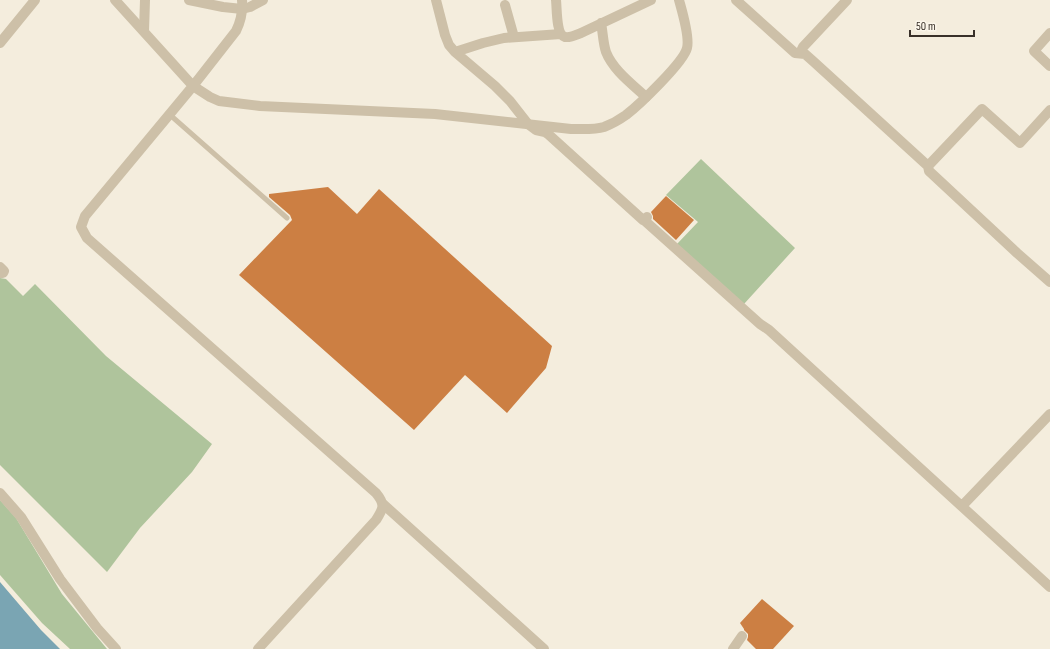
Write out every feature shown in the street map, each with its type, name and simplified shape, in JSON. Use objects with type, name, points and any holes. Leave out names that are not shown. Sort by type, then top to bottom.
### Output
[{"type":"street","points":[[0,43],[35,0]]},
{"type":"street","points":[[115,0],[193,86],[219,101],[260,106],[435,114],[577,129],[603,127],[615,122],[646,97],[685,54],[688,47],[688,40],[680,0]]},
{"type":"street","points":[[144,32],[145,0]]},
{"type":"street","points":[[189,0],[223,7],[242,5],[250,7],[263,0]]},
{"type":"street","points":[[436,0],[449,45],[455,52],[495,86],[510,101],[528,124],[536,130],[548,134],[643,220],[646,219],[1050,587]]},
{"type":"street","points":[[556,0],[558,30],[566,37],[574,36],[651,0]]},
{"type":"street","points":[[736,0],[795,53],[805,54],[814,62],[928,166],[929,171],[1050,282]]},
{"type":"street","points":[[800,53],[803,47],[847,0]]},
{"type":"street","points":[[242,5],[241,21],[236,31],[193,86],[85,216],[81,227],[87,238],[376,493],[383,504],[544,649]]},
{"type":"street","points":[[505,6],[514,38]]},
{"type":"street","points":[[601,24],[606,50],[613,65],[646,97]]},
{"type":"street","points":[[1050,33],[1034,51],[1050,66]]},
{"type":"street","points":[[455,52],[483,43],[514,38],[561,34]]},
{"type":"street","points":[[928,166],[982,109],[1020,143],[1050,110]]},
{"type":"street","points":[[0,267],[4,271],[3,273],[0,273]]},
{"type":"street","points":[[962,506],[1050,414]]},
{"type":"street","points":[[0,493],[21,517],[60,580],[97,628],[116,649]]},
{"type":"street","points":[[258,649],[376,520],[383,510],[383,504]]},
{"type":"street","points":[[733,649],[742,636]]},
{"type":"lane","points":[[169,114],[288,218]]},
{"type":"green space","points":[[701,159],[795,248],[744,304],[677,244],[698,222],[666,195]]},
{"type":"green space","points":[[0,278],[6,279],[23,296],[35,284],[106,356],[212,444],[192,472],[140,528],[107,572],[0,465]]},
{"type":"green space","points":[[0,500],[16,518],[62,594],[107,649],[70,649],[42,623],[0,575]]},
{"type":"water","points":[[0,582],[41,630],[60,649],[0,649]]},
{"type":"building","points":[[328,187],[357,214],[379,189],[552,346],[546,368],[507,413],[465,375],[414,430],[239,275],[292,220],[290,215],[269,197],[269,194]]},
{"type":"building","points":[[666,196],[694,220],[676,240],[653,219],[651,212]]},
{"type":"building","points":[[762,599],[794,626],[773,649],[756,649],[747,640],[748,634],[740,623]]}]
